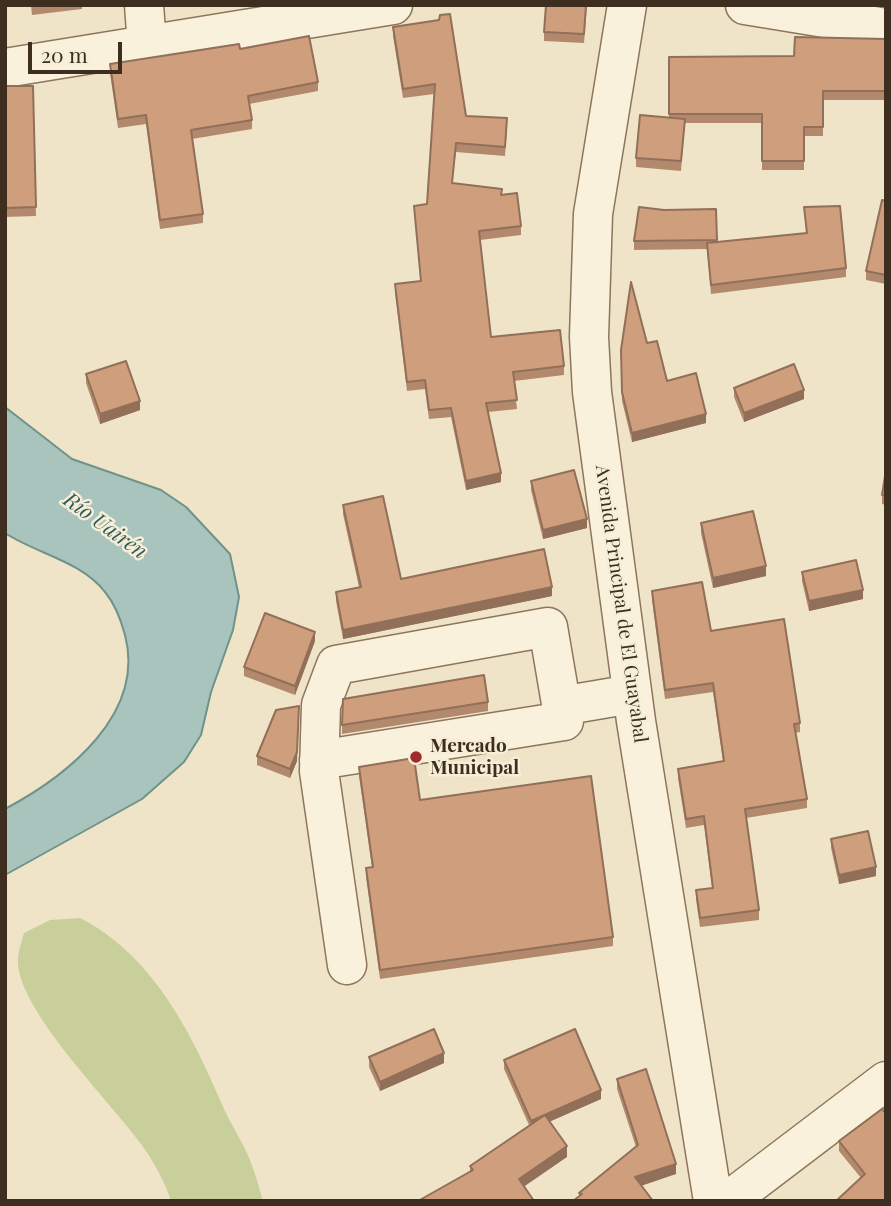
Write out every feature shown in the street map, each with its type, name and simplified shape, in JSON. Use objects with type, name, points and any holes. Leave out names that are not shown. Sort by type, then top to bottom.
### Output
[{"type":"street","points":[[144,5],[147,45]]},
{"type":"street","points":[[5,68],[393,5]]},
{"type":"street","name":"Avenida Principal de El Guayabal","points":[[627,5],[593,214],[589,337],[592,392],[632,694],[713,1201]]},
{"type":"street","points":[[745,5],[886,28]]},
{"type":"street","points":[[319,760],[564,721],[548,627],[336,665],[321,705],[319,760],[347,965]]},
{"type":"street","points":[[561,706],[632,694]]},
{"type":"street","points":[[728,1201],[886,1081]]},
{"type":"green space","points":[[80,918],[128,952],[166,997],[196,1048],[247,1153],[263,1201],[171,1201],[158,1171],[141,1144],[48,1028],[21,979],[18,956],[24,933],[50,920]]},
{"type":"water","name":"Río Uairén","points":[[5,407],[72,459],[161,490],[186,507],[230,554],[239,597],[233,630],[211,692],[201,735],[184,762],[142,799],[5,875],[5,809],[53,779],[96,739],[113,716],[124,691],[128,664],[120,618],[109,597],[95,581],[71,565],[5,533]]},
{"type":"building","points":[[546,5],[586,5],[584,34],[544,32]]},
{"type":"building","points":[[450,14],[466,116],[507,118],[505,147],[456,143],[452,183],[502,189],[501,195],[517,193],[521,226],[479,231],[491,337],[560,330],[564,366],[513,372],[517,400],[486,403],[501,473],[466,481],[451,408],[429,410],[425,380],[407,382],[395,284],[421,281],[414,206],[427,204],[435,84],[403,89],[393,27],[439,20],[440,15]]},
{"type":"building","points":[[309,36],[318,82],[248,96],[252,120],[191,130],[203,214],[160,220],[146,115],[118,119],[110,64],[239,44],[240,49]]},
{"type":"building","points":[[795,37],[886,39],[886,91],[823,91],[823,127],[804,127],[804,161],[762,161],[762,114],[669,114],[669,57],[794,56]]},
{"type":"building","points":[[5,86],[33,86],[36,207],[5,208]]},
{"type":"building","points":[[640,115],[685,119],[681,161],[636,158]]},
{"type":"building","points":[[882,200],[886,201],[886,275],[866,271]]},
{"type":"building","points":[[840,206],[846,268],[711,285],[707,243],[807,233],[804,207]]},
{"type":"building","points":[[639,207],[664,210],[716,209],[717,240],[634,241]]},
{"type":"building","points":[[631,282],[647,343],[657,341],[667,381],[696,373],[706,414],[632,433],[622,392],[621,350]]},
{"type":"building","points":[[126,361],[140,401],[100,414],[86,374]]},
{"type":"building","points":[[794,364],[804,390],[744,413],[734,388]]},
{"type":"building","points":[[574,470],[587,519],[543,530],[531,481]]},
{"type":"building","points":[[886,470],[886,496],[882,495]]},
{"type":"building","points":[[383,496],[401,579],[544,549],[552,587],[343,630],[336,592],[361,587],[343,505]]},
{"type":"building","points":[[753,511],[766,566],[713,578],[701,523]]},
{"type":"building","points":[[856,560],[863,590],[809,601],[802,572]]},
{"type":"building","points":[[702,582],[711,631],[784,619],[800,723],[794,724],[807,799],[745,809],[759,910],[700,918],[696,890],[713,888],[704,816],[686,819],[678,769],[724,761],[713,683],[665,690],[652,591]]},
{"type":"building","points":[[265,613],[315,632],[295,686],[244,667]]},
{"type":"building","points":[[484,675],[488,702],[342,725],[343,699]]},
{"type":"building","points":[[299,706],[297,752],[290,769],[257,756],[276,710]]},
{"type":"building","points":[[414,758],[420,800],[591,776],[613,937],[380,970],[366,868],[373,867],[359,767]]},
{"type":"building","points":[[868,831],[876,867],[839,875],[831,839]]},
{"type":"building","points":[[434,1029],[444,1053],[380,1082],[369,1057]]},
{"type":"building","points":[[575,1029],[601,1090],[531,1121],[504,1060]]},
{"type":"building","points":[[646,1069],[676,1164],[635,1177],[653,1201],[573,1201],[582,1194],[579,1193],[638,1145],[617,1079]]},
{"type":"building","points":[[882,1109],[886,1114],[886,1201],[836,1201],[865,1174],[839,1141]]},
{"type":"building","points":[[545,1115],[567,1146],[519,1179],[534,1201],[418,1201],[473,1170],[470,1166]]},
{"type":"place","name":"Mercado Municipal","points":[[416,757]]}]
